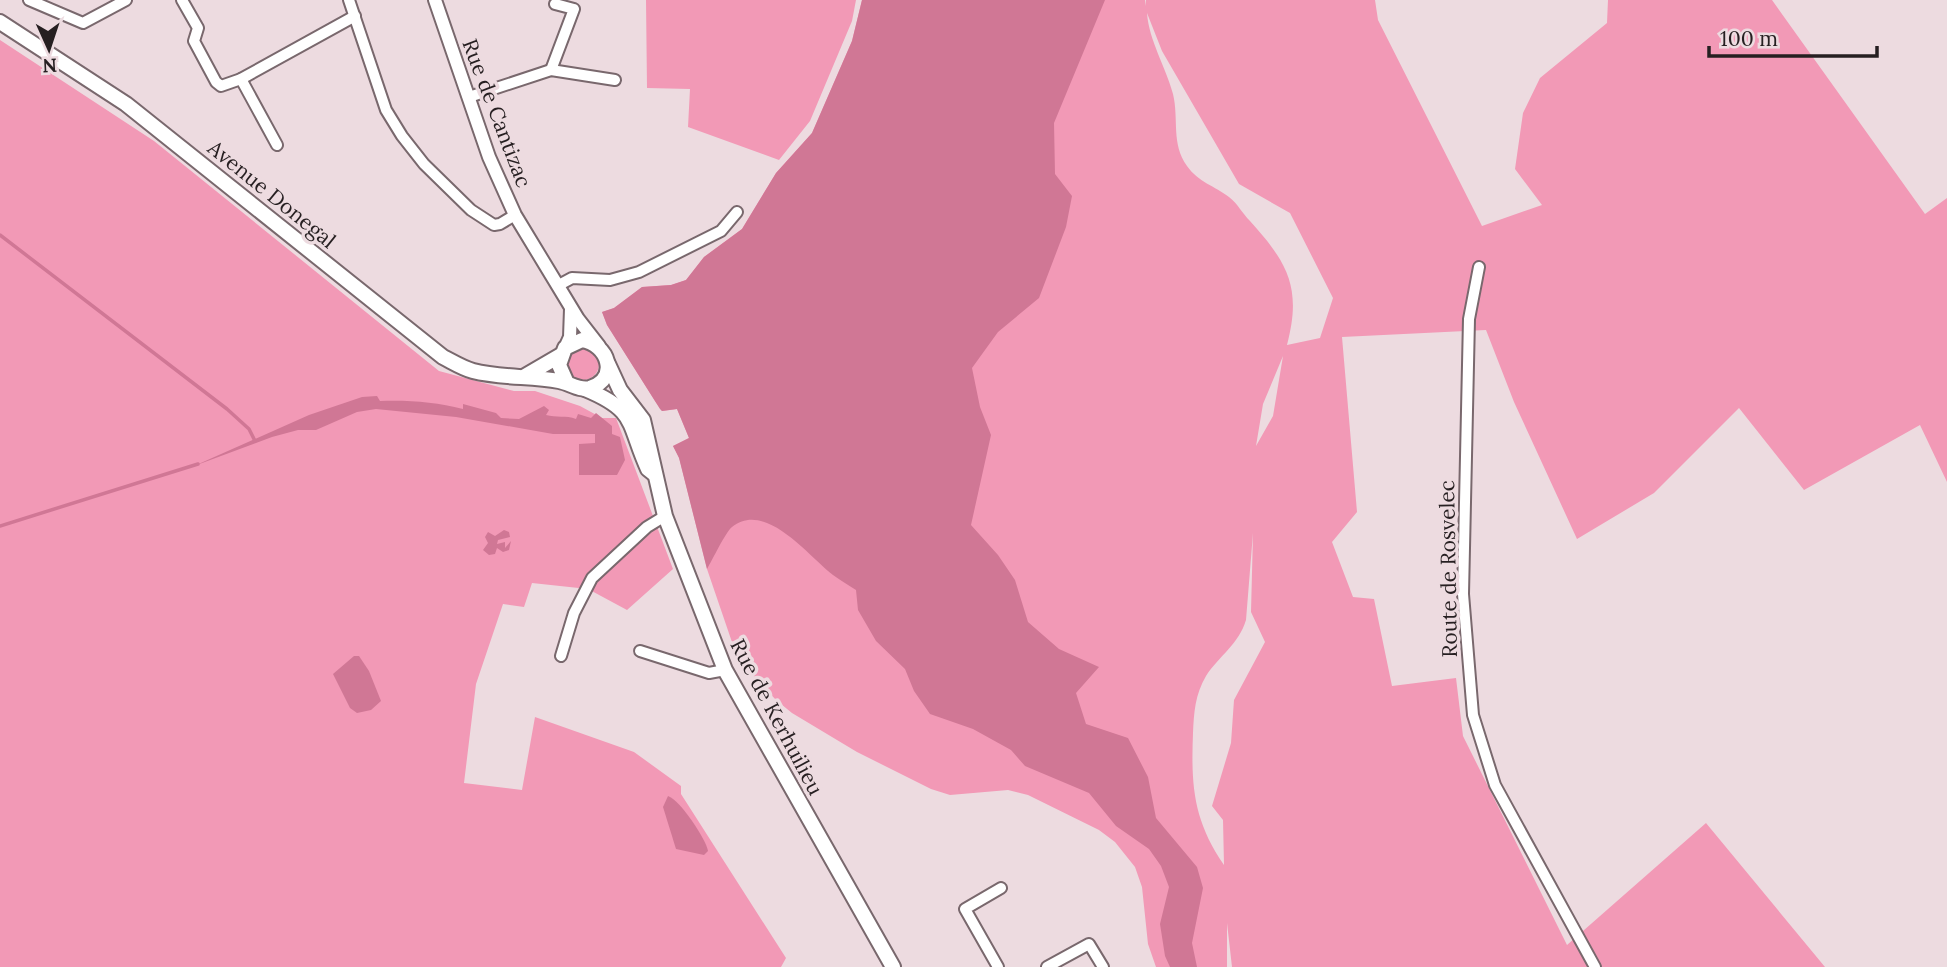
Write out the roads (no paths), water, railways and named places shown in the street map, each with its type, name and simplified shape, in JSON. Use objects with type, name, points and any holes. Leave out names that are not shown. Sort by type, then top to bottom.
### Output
[{"type":"main road","name":"Avenue Donegal","points":[[0,22],[126,104],[443,357],[468,370],[567,383]]},
{"type":"main road","points":[[525,376],[563,352],[582,340],[600,346],[608,362],[604,377],[585,389],[567,383],[561,374],[563,352]]},
{"type":"main road","name":"Rue de Kerhuilieu","points":[[608,362],[616,384],[643,420],[656,464],[653,473],[665,516],[725,670],[893,967]]},
{"type":"main road","name":"Rue de Kerhuilieu","points":[[585,389],[624,411],[648,469],[653,473]]},
{"type":"street","points":[[29,0],[83,23],[126,0]]},
{"type":"street","points":[[182,0],[198,28],[194,41],[216,82],[228,86],[355,16]]},
{"type":"street","points":[[349,0],[386,110],[424,164],[481,218],[500,224],[515,215]]},
{"type":"street","name":"Rue de Cantizac","points":[[435,0],[489,158],[515,215],[571,308],[600,346]]},
{"type":"street","points":[[551,70],[574,9],[555,4]]},
{"type":"street","points":[[469,97],[551,70],[615,80]]},
{"type":"street","points":[[241,79],[277,145]]},
{"type":"street","points":[[559,285],[569,279],[610,280],[639,272],[721,231],[737,212]]},
{"type":"street","name":"Route de Rosvelec","points":[[1479,267],[1469,319],[1463,594],[1473,715],[1494,785],[1595,967]]},
{"type":"street","points":[[563,352],[570,337],[571,308]]},
{"type":"street","points":[[561,656],[574,613],[592,578],[647,527],[665,516]]},
{"type":"street","points":[[640,651],[709,673],[725,670]]},
{"type":"street","points":[[998,967],[965,909],[1001,888]]},
{"type":"street","points":[[1047,967],[1089,944],[1103,967]]},
{"type":"waterway","points":[[0,235],[227,409],[249,429],[255,441]]},
{"type":"waterway","points":[[0,526],[198,464]]}]
